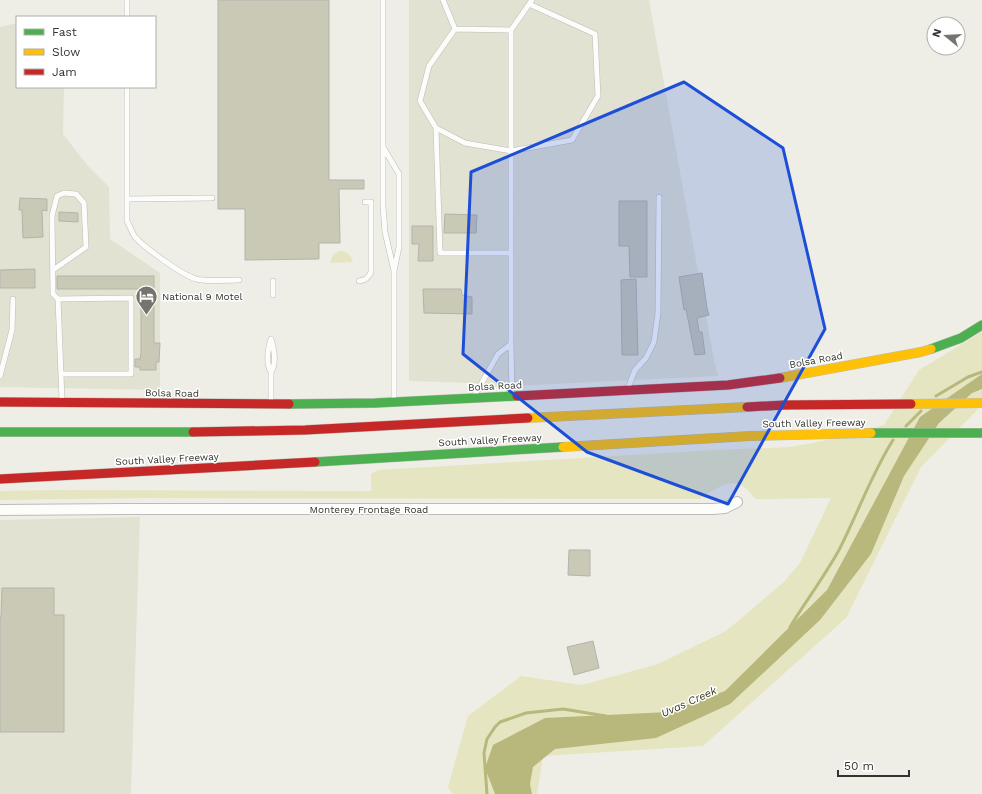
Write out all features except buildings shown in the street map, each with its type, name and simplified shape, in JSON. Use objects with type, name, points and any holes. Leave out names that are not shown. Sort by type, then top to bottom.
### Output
[{"type":"main road","name":"Bolsa Road","points":[[0,402],[271,404],[394,402],[756,382],[906,355],[941,346],[961,338],[982,325]]},
{"type":"main road","name":"South Valley Freeway","points":[[0,432],[187,432],[305,430],[736,407],[904,403],[982,403]]},
{"type":"main road","name":"South Valley Freeway","points":[[0,479],[93,475],[792,434],[935,432],[982,433]]},
{"type":"street","name":"Monterey Frontage Road","points":[[0,510],[713,509],[725,508],[737,502]]},
{"type":"lane","points":[[127,0],[127,16]]},
{"type":"lane","points":[[383,0],[382,147],[384,219],[385,232],[394,271]]},
{"type":"lane","points":[[442,0],[455,29]]},
{"type":"lane","points":[[436,128],[465,143],[511,151],[572,140],[598,96],[595,34],[531,2],[511,30],[511,151],[511,344],[512,396]]},
{"type":"lane","points":[[455,29],[511,30]]},
{"type":"lane","points":[[455,29],[429,66],[420,101],[436,128],[440,253],[511,252]]},
{"type":"lane","points":[[127,88],[127,221],[134,236],[146,247],[187,276],[196,279],[239,280]]},
{"type":"lane","points":[[382,147],[400,174],[399,248],[394,271],[394,402]]},
{"type":"lane","points":[[53,270],[86,247],[84,203],[76,194],[64,193],[57,196],[54,203],[52,216],[53,294],[58,299],[62,402]]},
{"type":"lane","points":[[627,390],[635,370],[646,358],[654,342],[658,313],[659,197]]},
{"type":"lane","points":[[127,199],[212,198]]},
{"type":"lane","points":[[359,281],[364,280],[371,272],[371,202],[365,202]]},
{"type":"lane","points":[[273,281],[273,295]]},
{"type":"lane","points":[[58,299],[131,298],[131,374],[62,374]]},
{"type":"lane","points":[[0,376],[12,330],[13,299]]},
{"type":"lane","points":[[271,372],[274,367],[274,350],[271,339],[268,350],[268,367],[271,372],[271,404]]},
{"type":"lane","points":[[474,398],[498,354],[511,344]]},
{"type":"highlighted area","points":[[684,82],[783,148],[825,329],[728,504],[587,452],[463,354],[471,172]]},
{"type":"shaded area","points":[[409,0],[649,0],[718,376],[494,387],[473,383],[409,381]]},
{"type":"shaded area","points":[[16,23],[16,88],[64,88],[63,134],[88,166],[109,187],[110,239],[160,273],[160,390],[0,387],[0,27]]},
{"type":"shaded area","points":[[982,374],[982,389],[972,393],[939,423],[904,476],[871,554],[820,620],[730,704],[656,738],[555,749],[533,767],[530,784],[532,794],[495,794],[485,768],[493,745],[545,718],[668,712],[725,691],[827,590],[920,417]]},
{"type":"shaded area","points":[[140,517],[131,794],[0,794],[0,520]]},
{"type":"green space","points":[[339,251],[348,254],[353,262],[330,263],[333,255]]},
{"type":"green space","points":[[982,332],[982,405],[921,467],[846,618],[703,746],[543,756],[537,794],[452,794],[448,787],[468,716],[521,676],[582,685],[658,664],[726,631],[784,582],[800,563],[831,498],[755,499],[742,485],[735,483],[722,486],[699,499],[142,498],[0,500],[0,491],[371,491],[371,474],[378,470],[790,447],[823,441],[884,425],[919,370]]},
{"type":"waterway","name":"Uvas Creek","points":[[936,396],[968,377],[982,372]]},
{"type":"waterway","points":[[906,426],[921,411]]},
{"type":"waterway","name":"Uvas Creek","points":[[790,627],[839,550],[871,480],[893,440]]},
{"type":"waterway","name":"Uvas Creek","points":[[487,794],[484,753],[487,739],[500,722],[526,713],[563,709],[606,716]]},
{"type":"traffic: fast","points":[[931,349],[961,338],[982,325]]},
{"type":"traffic: fast","points":[[289,404],[375,403],[517,396]]},
{"type":"traffic: fast","points":[[0,432],[193,432]]},
{"type":"traffic: fast","points":[[871,433],[982,433]]},
{"type":"traffic: fast","points":[[315,462],[563,447]]},
{"type":"traffic: slow","points":[[780,378],[931,349]]},
{"type":"traffic: slow","points":[[911,404],[982,403]]},
{"type":"traffic: slow","points":[[528,418],[747,407]]},
{"type":"traffic: slow","points":[[563,447],[750,436],[871,433]]},
{"type":"traffic: jam","points":[[517,396],[728,385],[780,378]]},
{"type":"traffic: jam","points":[[0,402],[289,404]]},
{"type":"traffic: jam","points":[[747,407],[785,405],[911,404]]},
{"type":"traffic: jam","points":[[193,432],[305,430],[528,418]]},
{"type":"traffic: jam","points":[[0,479],[315,462]]},
{"type":"place","name":"National 9 Motel","points":[[147,316]]}]
